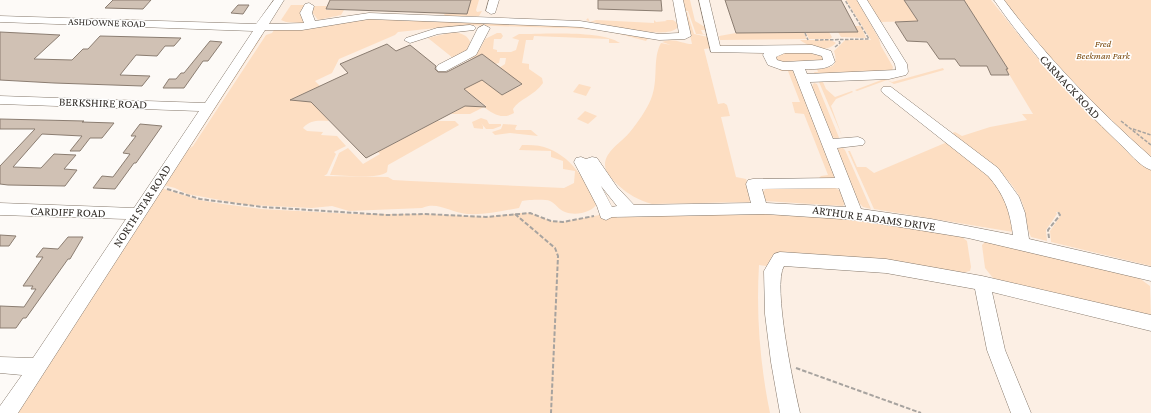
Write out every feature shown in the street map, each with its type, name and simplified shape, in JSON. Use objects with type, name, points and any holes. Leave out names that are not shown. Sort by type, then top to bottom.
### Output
[{"type":"street","name":"NORTH STAR ROAD","points":[[7,413],[136,214],[279,0]]},
{"type":"street","points":[[491,12],[494,0]]},
{"type":"street","points":[[410,40],[437,31],[484,28],[591,32],[652,44],[659,37],[685,36],[678,0]]},
{"type":"street","points":[[704,0],[716,50],[818,50],[827,54],[829,57],[829,62],[800,72]]},
{"type":"street","points":[[784,49],[772,52],[769,55],[770,60],[776,64],[800,72],[889,75],[902,72],[901,64],[862,0]]},
{"type":"street","name":"CARMACK ROAD","points":[[998,0],[1024,36],[1065,83],[1100,119],[1151,165]]},
{"type":"street","points":[[309,6],[306,13],[311,26]]},
{"type":"street","name":"ASHDOWNE ROAD","points":[[0,19],[260,27],[311,26],[360,17],[410,15],[600,26],[659,37]]},
{"type":"street","points":[[442,68],[472,52],[484,28]]},
{"type":"street","points":[[800,72],[856,214]]},
{"type":"street","points":[[887,90],[993,172],[1013,198],[1022,244]]},
{"type":"street","name":"BERKSHIRE ROAD","points":[[0,100],[207,107]]},
{"type":"street","points":[[828,144],[858,142]]},
{"type":"street","points":[[587,162],[612,191],[617,212],[604,206],[587,162]]},
{"type":"street","points":[[760,208],[753,184],[844,183]]},
{"type":"street","name":"ARTHUR E ADAMS DRIVE","points":[[617,212],[760,208],[856,214],[892,218],[1022,244],[1151,274]]},
{"type":"street","name":"CARDIFF ROAD","points":[[0,209],[136,214]]},
{"type":"street","points":[[790,413],[780,362],[772,271],[780,259],[886,266],[982,283],[1151,323]]},
{"type":"street","points":[[982,283],[988,318],[997,353],[1021,413]]},
{"type":"street","points":[[0,365],[37,367]]},
{"type":"path","points":[[801,40],[870,39],[845,0]]},
{"type":"path","points":[[805,32],[808,40]]},
{"type":"path","points":[[1132,128],[1151,136]]},
{"type":"path","points":[[164,188],[200,199],[263,208],[387,215],[425,214],[486,217],[514,213],[530,213],[551,220],[563,222],[617,212]]},
{"type":"path","points":[[1049,243],[1048,230],[1060,215],[1058,212]]},
{"type":"path","points":[[514,213],[555,248],[558,256],[551,413]]},
{"type":"path","points":[[780,362],[921,413]]},
{"type":"shaded area","points":[[278,0],[1151,0],[1151,413],[7,413]]},
{"type":"green space","points":[[471,0],[479,0],[476,10],[477,12],[482,11],[479,16],[445,16],[444,14],[417,13],[467,14]]},
{"type":"green space","points":[[682,0],[690,0],[695,21],[705,27],[706,30],[701,30],[703,34],[708,35],[696,34],[688,11],[685,11]]},
{"type":"green space","points":[[846,0],[857,0],[893,67],[892,71],[886,73],[815,74],[814,72],[818,72],[817,69],[833,66],[835,63],[834,51],[845,40],[871,40]]},
{"type":"green space","points":[[867,0],[904,0],[918,21],[880,22]]},
{"type":"green space","points":[[964,0],[991,0],[1034,54],[1073,97],[1151,170],[1151,266],[1051,242],[1050,231],[1061,215],[1059,212],[1056,212],[1057,214],[1046,230],[1047,241],[1031,237],[1022,202],[1016,191],[992,164],[953,135],[952,133],[955,132],[962,136],[990,127],[1027,120],[1022,114],[1033,114],[1006,69],[1008,69]]},
{"type":"green space","name":"Fred Beekman Park","points":[[1003,0],[1151,0],[1151,160],[1053,64]]},
{"type":"green space","points":[[291,5],[306,5],[304,23],[286,22],[281,20]]},
{"type":"green space","points":[[314,6],[327,6],[326,10],[344,10],[341,15],[318,20],[312,12]]},
{"type":"green space","points":[[685,12],[687,12],[694,34],[708,37],[711,48],[704,49],[718,104],[724,103],[727,105],[730,116],[721,117],[736,177],[746,179],[752,199],[749,202],[652,204],[638,199],[626,192],[612,179],[605,168],[608,155],[614,147],[627,136],[644,112],[651,99],[655,84],[658,49],[661,43],[671,45],[662,42],[674,40],[692,44]]},
{"type":"green space","points":[[370,19],[586,27],[648,38],[646,41],[608,31],[592,29],[465,25],[398,32],[395,35],[339,59],[332,73],[315,81],[320,86],[291,99],[311,102],[329,121],[312,122],[303,128],[307,131],[323,132],[321,135],[337,136],[346,146],[334,152],[336,154],[327,174],[324,176],[388,177],[393,180],[564,188],[574,183],[575,171],[563,169],[563,161],[551,157],[551,151],[519,150],[522,145],[536,145],[544,147],[562,156],[576,169],[598,202],[596,206],[583,213],[574,214],[563,211],[548,200],[522,201],[519,208],[480,214],[461,213],[434,206],[422,208],[349,211],[332,206],[312,208],[248,205],[187,194],[175,188],[163,185],[261,36],[263,35],[189,149],[193,146],[266,35],[272,33],[274,30],[304,30],[343,22]]},
{"type":"green space","points":[[596,20],[654,23],[654,20],[656,22],[673,20],[677,23],[677,28],[671,31],[649,32],[590,22]]},
{"type":"green space","points":[[855,26],[861,26],[866,38],[841,37],[838,32],[858,32]]},
{"type":"green space","points":[[453,32],[467,37],[471,45],[467,51],[453,58],[428,38]]},
{"type":"green space","points":[[829,32],[832,37],[830,39],[809,39],[806,33]]},
{"type":"green space","points":[[497,33],[501,33],[503,36],[501,39],[494,39],[493,49],[497,50],[497,52],[511,52],[516,50],[519,40],[512,38],[519,34],[586,34],[600,36],[611,39],[620,43],[609,43],[609,39],[534,36],[533,40],[526,40],[522,63],[529,64],[529,69],[542,78],[543,83],[513,109],[514,113],[502,116],[494,114],[484,107],[470,114],[451,114],[465,106],[486,106],[464,89],[476,75],[502,95],[522,85],[499,68],[505,64],[506,58],[500,58],[499,63],[495,64],[482,55],[467,60],[480,49],[485,39]]},
{"type":"green space","points":[[736,33],[804,33],[807,39],[720,40],[719,36]]},
{"type":"green space","points":[[800,40],[831,40],[836,43],[822,49],[808,45]]},
{"type":"green space","points":[[814,52],[822,55],[824,60],[780,62],[775,59],[774,55],[779,53]]},
{"type":"green space","points":[[780,68],[788,68],[794,72],[835,177],[833,178],[819,178],[821,176],[828,175],[804,114],[795,113],[792,102],[800,102],[788,71],[780,71]]},
{"type":"green space","points":[[943,68],[944,70],[894,84],[888,80],[892,82]]},
{"type":"green space","points":[[884,79],[887,80],[857,91],[855,90]]},
{"type":"green space","points":[[819,82],[823,82],[826,89],[835,97],[852,91],[853,92],[836,99],[831,106],[842,136]]},
{"type":"green space","points":[[814,83],[817,84],[840,140],[832,137],[812,86]]},
{"type":"green space","points":[[579,84],[591,87],[586,96],[573,92]]},
{"type":"green space","points":[[585,111],[597,116],[588,124],[577,119]]},
{"type":"green space","points":[[481,118],[487,120],[489,124],[501,124],[501,126],[493,129],[486,129],[481,123],[483,129],[474,128],[472,122]]},
{"type":"green space","points":[[437,121],[455,121],[459,125],[388,165],[387,172],[375,176],[330,175],[339,153],[348,148],[363,164],[380,154],[378,152]]},
{"type":"green space","points":[[503,124],[517,125],[516,130],[531,130],[538,136],[510,133],[495,135],[492,132],[501,129]]},
{"type":"green space","points":[[941,137],[1001,186],[1015,230],[1013,232],[874,209],[848,151],[850,151],[857,167],[866,167],[874,173],[945,143]]},
{"type":"green space","points":[[839,148],[843,148],[845,150],[871,209],[863,207],[859,203],[837,150]]},
{"type":"green space","points":[[161,188],[199,200],[223,204],[261,209],[354,214],[425,214],[486,217],[530,213],[551,221],[563,222],[615,212],[617,218],[643,215],[753,213],[875,221],[961,236],[967,241],[971,267],[970,271],[962,273],[786,252],[774,256],[767,266],[759,265],[758,302],[760,339],[770,413],[17,413]]},
{"type":"green space","points":[[835,188],[841,191],[845,203],[843,206],[765,201],[762,192],[766,189]]},
{"type":"green space","points":[[986,241],[1135,275],[1150,286],[1151,320],[993,278],[985,268],[982,245]]},
{"type":"building","points":[[113,0],[151,0],[143,9],[105,8]]},
{"type":"building","points":[[330,0],[471,0],[467,14],[326,9]]},
{"type":"building","points":[[598,0],[661,0],[662,11],[598,9]]},
{"type":"building","points":[[725,0],[841,0],[858,32],[736,33]]},
{"type":"building","points":[[904,0],[964,0],[1008,69],[1006,69],[1009,75],[991,75],[987,66],[960,66],[955,59],[939,59],[927,42],[907,41],[895,22],[918,21]]},
{"type":"building","points":[[238,5],[249,5],[243,14],[231,13]]},
{"type":"building","points":[[0,32],[60,35],[34,59],[72,60],[83,49],[88,49],[100,36],[181,38],[174,46],[165,46],[157,56],[136,55],[120,75],[150,76],[142,86],[0,80]]},
{"type":"building","points":[[210,41],[222,42],[208,61],[203,61],[184,88],[163,88],[169,79],[176,79],[181,73],[184,73]]},
{"type":"building","points":[[387,44],[396,51],[410,45],[436,66],[435,69],[438,72],[447,72],[482,54],[522,84],[502,95],[482,80],[464,89],[486,107],[465,106],[366,158],[311,102],[290,100],[348,73],[340,64]]},
{"type":"building","points":[[0,119],[114,123],[102,138],[90,138],[80,151],[70,151],[82,136],[42,134],[13,167],[41,168],[54,154],[76,155],[64,169],[77,170],[65,186],[8,185],[0,184],[0,166],[35,129],[0,129]]},
{"type":"building","points":[[140,124],[162,126],[136,163],[134,163],[115,189],[93,188],[102,176],[113,177],[130,154],[123,153],[136,136],[131,136]]},
{"type":"building","points":[[0,235],[16,236],[9,246],[0,246]]},
{"type":"building","points":[[68,237],[83,237],[70,259],[68,259],[26,318],[23,318],[16,328],[0,328],[0,306],[24,307],[36,289],[31,289],[33,286],[23,286],[43,257],[36,257],[43,248],[58,249]]}]
